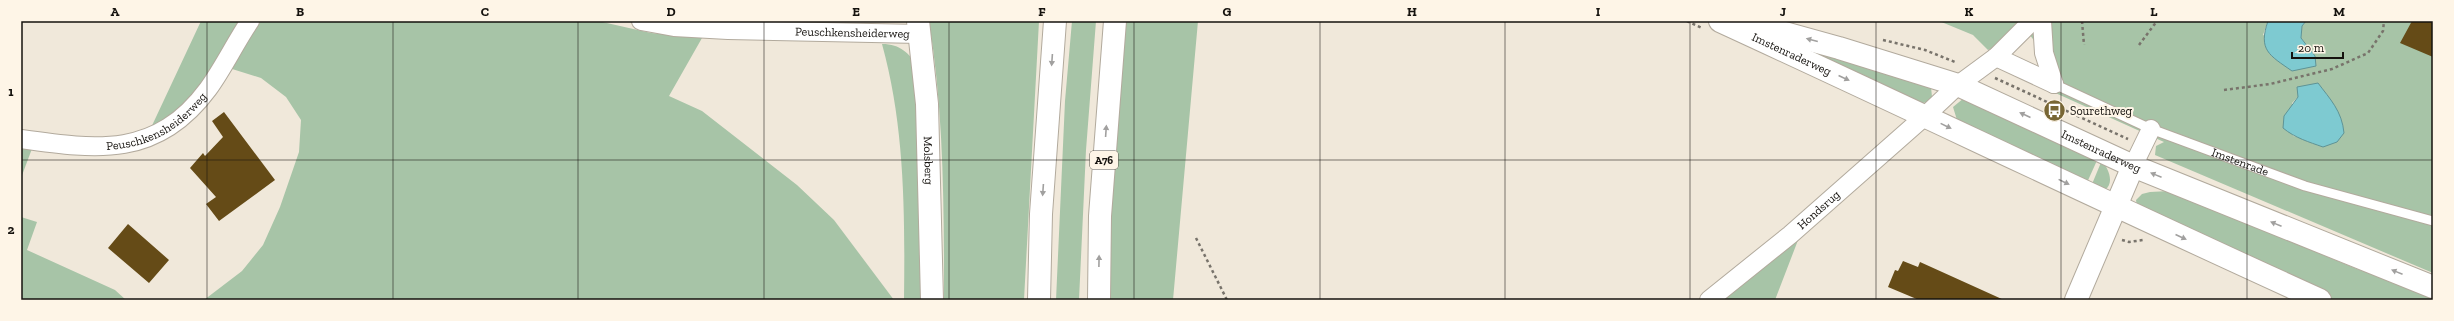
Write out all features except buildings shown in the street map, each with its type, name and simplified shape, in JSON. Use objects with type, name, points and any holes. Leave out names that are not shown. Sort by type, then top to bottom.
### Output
[{"type":"main road","points":[[1039,300],[1041,214],[1055,21]]},
{"type":"main road","name":"A76","points":[[1099,300],[1100,216],[1115,21]]},
{"type":"main road","name":"Imstenraderweg","points":[[1720,21],[1925,116],[2115,207],[2320,300]]},
{"type":"main road","name":"Imstenraderweg","points":[[1742,21],[1839,48],[1958,85],[2133,166],[2433,287]]},
{"type":"main road","name":"Molsberg","points":[[919,27],[929,140],[932,300]]},
{"type":"main road","points":[[2076,300],[2133,166]]},
{"type":"street","name":"Peuschkensheiderweg","points":[[21,139],[86,146],[120,145],[151,138],[184,116],[209,88],[250,21]]},
{"type":"street","name":"Peuschkensheiderweg","points":[[641,21],[674,27],[728,30],[919,27]]},
{"type":"street","points":[[1958,85],[1996,57],[2032,21]]},
{"type":"street","points":[[2042,21],[2044,53],[2054,84]]},
{"type":"street","name":"Imstenrade","points":[[1996,57],[2054,84]]},
{"type":"street","name":"Hondsrug","points":[[1709,300],[1790,235],[1958,85]]},
{"type":"street","points":[[2133,166],[2151,129]]},
{"type":"lane","name":"Imstenrade","points":[[2054,84],[2151,129],[2305,186],[2433,221]]},
{"type":"path","points":[[2082,21],[2084,45]]},
{"type":"path","points":[[2139,45],[2157,21]]},
{"type":"path","points":[[2224,90],[2270,84],[2332,69],[2354,60],[2368,53],[2383,32],[2384,21]]},
{"type":"path","points":[[1895,42],[1926,50],[1978,70]]},
{"type":"path","points":[[1196,238],[1228,300]]},
{"type":"green space","points":[[201,21],[244,21],[189,102],[149,132]]},
{"type":"green space","points":[[261,21],[598,21],[651,33],[702,38],[669,96],[702,111],[797,185],[834,220],[894,300],[204,300],[242,271],[263,245],[280,207],[299,152],[301,120],[286,97],[261,78],[229,68]]},
{"type":"green space","points":[[929,21],[1039,21],[1024,300],[944,300],[942,160],[938,90]]},
{"type":"green space","points":[[1072,21],[1096,21],[1086,150],[1079,300],[1056,300],[1065,101]]},
{"type":"green space","points":[[1123,21],[1198,21],[1173,300],[1104,300]]},
{"type":"green space","points":[[1939,21],[2268,21],[2263,35],[2315,56],[2301,38],[2302,26],[2306,21],[2433,21],[2433,273],[2155,155],[2156,146],[2164,142],[2051,91],[2054,67],[2020,22],[2003,43],[1988,50],[1973,35]],"holes":[[[2298,97],[2310,142],[2305,138],[2293,136],[2292,103]]]},
{"type":"green space","points":[[882,44],[889,44],[904,50],[920,68],[926,300],[904,300],[904,203],[902,171],[890,75]]},
{"type":"green space","points":[[1805,49],[1931,87],[1932,97],[1928,102],[1917,104]]},
{"type":"green space","points":[[1964,98],[2099,156],[2085,187],[1957,120],[1953,107]]},
{"type":"green space","points":[[21,143],[33,146],[21,178]]},
{"type":"green space","points":[[2102,160],[2110,175],[2110,183],[2105,190],[2090,189]]},
{"type":"green space","points":[[2169,191],[2357,269],[2433,293],[2433,300],[2334,300],[2138,213],[2136,200],[2142,194]]},
{"type":"green space","points":[[21,217],[37,222],[27,250],[115,290],[126,300],[21,300]]},
{"type":"green space","points":[[1800,235],[1775,300],[1722,300]]},
{"type":"water","points":[[2268,21],[2306,21],[2302,26],[2301,38],[2315,56],[2316,66],[2292,71],[2277,61],[2265,45],[2265,31]]},
{"type":"water","points":[[2318,83],[2338,112],[2343,125],[2344,133],[2337,142],[2323,147],[2297,137],[2283,128],[2284,116],[2298,97],[2297,87]]},
{"type":"place","name":"Sourethweg","points":[[2054,111]]}]
